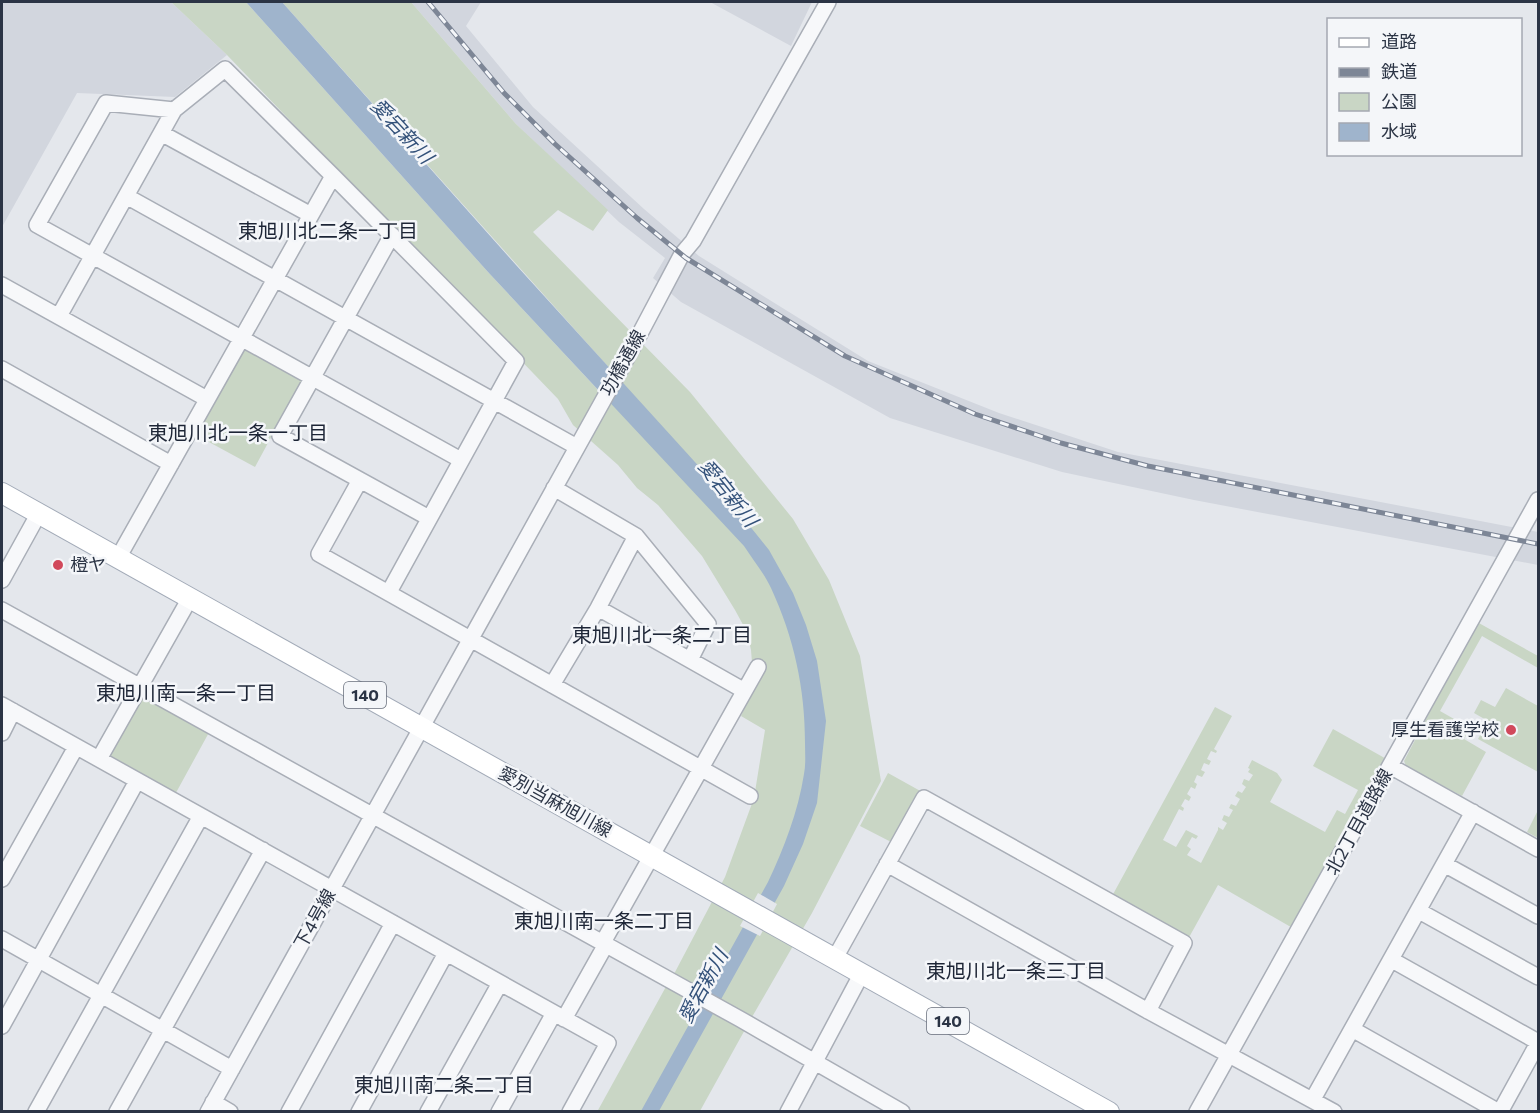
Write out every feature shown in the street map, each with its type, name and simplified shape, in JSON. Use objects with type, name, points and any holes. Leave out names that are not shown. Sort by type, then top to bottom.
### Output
[{"type":"main road","name":"愛別当麻旭川線","points":[[2,493],[650,856],[788,930],[1109,1112]]},
{"type":"street","name":"功橋通線","points":[[422,727],[628,356],[682,254],[693,241],[828,2]]},
{"type":"street","points":[[59,316],[174,110],[225,69],[516,361],[389,592]]},
{"type":"street","points":[[174,110],[106,103],[37,225],[460,460]]},
{"type":"street","points":[[161,133],[311,215]]},
{"type":"street","points":[[118,558],[333,176]]},
{"type":"street","points":[[126,196],[577,447]]},
{"type":"street","points":[[392,235],[279,436],[429,518]]},
{"type":"street","points":[[2,285],[207,399]]},
{"type":"street","points":[[2,369],[171,464]]},
{"type":"street","points":[[360,480],[320,554],[750,796]]},
{"type":"street","points":[[554,488],[636,536],[708,624],[690,660]]},
{"type":"street","name":"北2丁目道路線","points":[[1197,1112],[1539,500]]},
{"type":"street","points":[[2,580],[39,513]]},
{"type":"street","points":[[552,686],[598,608],[636,536]]},
{"type":"street","points":[[99,759],[190,598]]},
{"type":"street","points":[[598,608],[743,690]]},
{"type":"street","points":[[2,610],[740,1019],[902,1112]]},
{"type":"street","points":[[499,1112],[604,945],[650,856],[758,667]]},
{"type":"street","points":[[2,733],[7,708],[608,1043],[570,1112]]},
{"type":"street","name":"下4号線","points":[[210,1107],[422,727]]},
{"type":"street","points":[[2,879],[76,747]]},
{"type":"street","points":[[1390,766],[1539,849]]},
{"type":"street","points":[[2,1026],[137,780]]},
{"type":"street","points":[[835,958],[924,798],[1184,943],[1148,1011]]},
{"type":"street","points":[[1312,1099],[1473,812]]},
{"type":"street","points":[[36,1112],[201,816]]},
{"type":"street","points":[[117,1112],[262,850]]},
{"type":"street","points":[[887,864],[1148,1011],[1334,1112]]},
{"type":"street","points":[[1444,864],[1539,916]]},
{"type":"street","points":[[1419,911],[1539,978]]},
{"type":"street","points":[[290,1112],[393,923]]},
{"type":"street","points":[[2,939],[232,1069]]},
{"type":"street","points":[[359,1112],[446,953]]},
{"type":"street","points":[[1352,1029],[1500,1112],[1539,1042],[1392,960]]},
{"type":"street","points":[[788,1112],[862,973]]},
{"type":"street","points":[[428,1112],[501,983]]},
{"type":"street","points":[[210,1107],[230,1112]]},
{"type":"shaded area","points":[[2,2],[171,2],[227,55],[175,97],[77,93],[2,227]]},
{"type":"shaded area","points":[[411,2],[481,2],[466,26],[533,107],[699,256],[868,361],[999,413],[1118,452],[1538,532],[1538,565],[1194,500],[1062,472],[890,418],[681,302],[653,278],[665,258],[619,222],[516,124]]},
{"type":"shaded area","points":[[710,2],[812,2],[791,46]]},
{"type":"green space","points":[[171,2],[246,2],[488,272],[600,392],[611,370],[282,2],[411,2],[516,124],[608,210],[593,231],[558,210],[533,232],[690,392],[793,519],[829,580],[860,656],[881,781],[812,913],[752,1017],[674,974],[725,877],[754,798],[765,730],[741,716],[754,687],[747,632],[735,610],[702,556],[658,505],[637,488],[618,465],[573,425],[558,399],[227,55]]},
{"type":"green space","points":[[244,348],[302,380],[255,467],[196,435]]},
{"type":"green space","points":[[1477,622],[1538,656],[1538,668],[1482,636],[1440,711],[1470,728],[1464,739],[1486,752],[1462,796],[1406,766],[1404,761]]},
{"type":"green space","points":[[140,686],[212,727],[172,800],[99,759]]},
{"type":"green space","name":"厚生看護学校","points":[[1506,688],[1538,706],[1538,772],[1478,739],[1488,721],[1474,713],[1481,700],[1495,707]]},
{"type":"green space","points":[[1215,707],[1232,716],[1214,749],[1216,753],[1211,751],[1207,759],[1211,761],[1209,765],[1204,763],[1201,770],[1205,772],[1202,777],[1197,775],[1194,782],[1197,784],[1195,789],[1191,787],[1187,794],[1191,797],[1189,801],[1185,799],[1181,806],[1184,808],[1183,811],[1179,809],[1163,840],[1176,847],[1186,830],[1198,836],[1196,839],[1192,837],[1187,846],[1191,849],[1187,855],[1201,863],[1218,827],[1223,830],[1227,823],[1222,820],[1224,815],[1229,817],[1233,810],[1229,808],[1231,804],[1236,806],[1240,799],[1235,796],[1238,791],[1242,793],[1246,787],[1242,784],[1244,779],[1249,781],[1253,775],[1248,772],[1252,760],[1277,773],[1282,780],[1270,802],[1325,832],[1337,810],[1345,814],[1358,790],[1313,766],[1333,729],[1390,761],[1296,930],[1218,885],[1187,941],[1111,898]]},
{"type":"green space","points":[[888,773],[924,793],[895,844],[860,826]]},
{"type":"green space","points":[[1538,810],[1538,838],[1527,832]]},
{"type":"green space","points":[[668,983],[747,1026],[700,1111],[597,1112]]},
{"type":"water","points":[[246,2],[282,2],[724,494],[769,550],[793,593],[806,625],[817,661],[826,721],[817,803],[803,844],[784,886],[659,1111],[641,1111],[768,882],[785,843],[798,802],[805,762],[803,703],[797,664],[779,607],[765,577],[744,546],[488,272]]},
{"type":"pier","points":[[758,893],[777,904],[760,936],[740,926]]},
{"type":"railway","points":[[428,2],[504,93],[555,144],[637,218],[686,258],[845,356],[975,414],[1061,443],[1148,466],[1538,544]]},
{"type":"place","name":"橙ヤ","points":[[58,565]]},
{"type":"place","name":"厚生看護学校","points":[[1511,730]]},
{"type":"district","name":"東旭川北二条一丁目","points":[[328,231]]},
{"type":"district","name":"東旭川北一条一丁目","points":[[238,433]]},
{"type":"district","name":"東旭川北一条二丁目","points":[[662,635]]},
{"type":"district","name":"東旭川南一条一丁目","points":[[186,693]]},
{"type":"district","name":"東旭川南一条二丁目","points":[[604,921]]},
{"type":"district","name":"東旭川北一条三丁目","points":[[1016,971]]},
{"type":"district","name":"東旭川南二条二丁目","points":[[444,1085]]},
{"type":"water label","name":"愛宕新川","points":[[402,131]]},
{"type":"water label","name":"愛宕新川","points":[[728,493]]},
{"type":"water label","name":"愛宕新川","points":[[703,986]]}]
